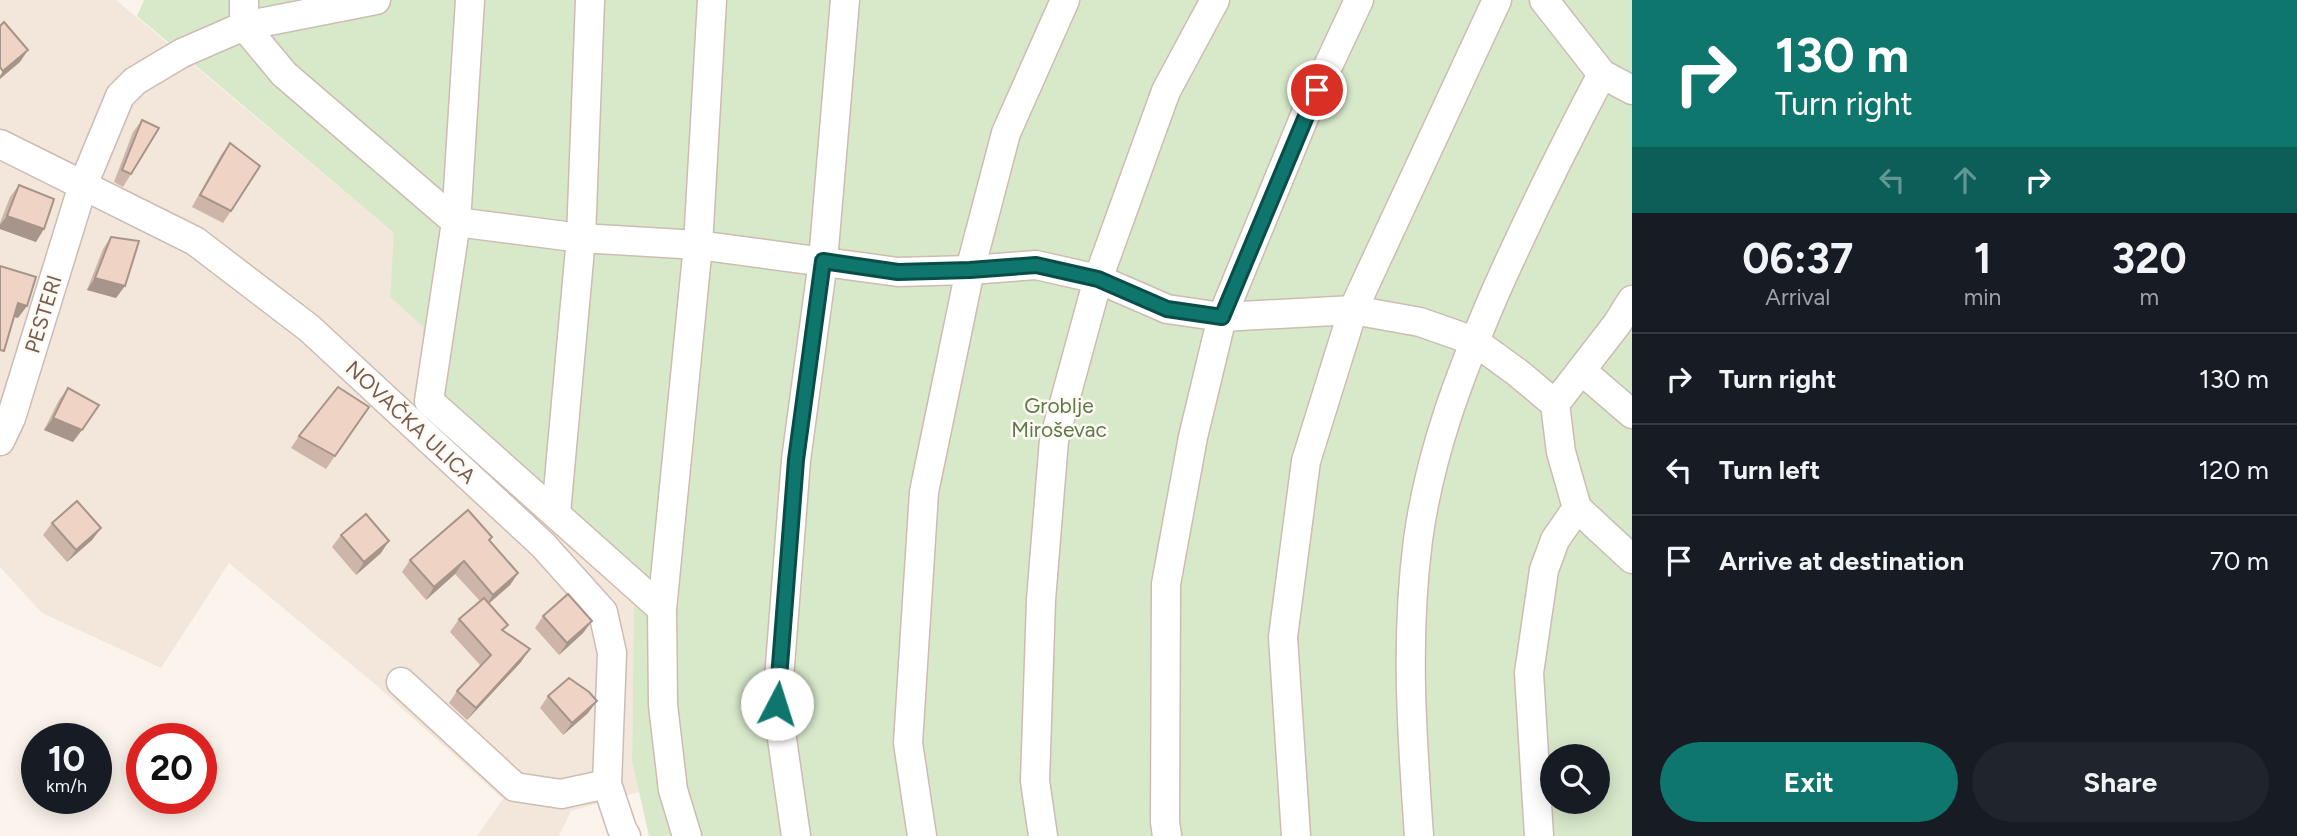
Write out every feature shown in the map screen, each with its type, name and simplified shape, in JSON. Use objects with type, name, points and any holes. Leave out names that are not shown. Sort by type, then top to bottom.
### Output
[{"type":"street","points":[[470,0],[456,222],[429,401],[662,610]]},
{"type":"street","points":[[556,513],[581,238],[590,0]]},
{"type":"street","points":[[687,836],[673,790],[663,705],[662,610],[698,245],[712,0]]},
{"type":"street","points":[[796,836],[777,704],[796,460],[823,261],[845,0]]},
{"type":"street","points":[[922,836],[908,743],[925,492],[970,270],[1006,133],[1065,0]]},
{"type":"street","points":[[1043,836],[1035,781],[1041,600],[1054,440],[1098,279],[1166,91],[1215,0]]},
{"type":"street","points":[[1167,836],[1166,584],[1193,437],[1222,317],[1306,113],[1359,0]]},
{"type":"street","points":[[1296,836],[1283,637],[1306,461],[1353,310],[1497,0]]},
{"type":"street","points":[[1544,0],[1602,74],[1632,90]]},
{"type":"street","name":"PESTERI","points":[[0,441],[12,418],[83,184],[120,96],[135,81],[244,13],[370,1]]},
{"type":"street","points":[[244,13],[284,74],[456,222],[581,238],[698,245],[898,272],[1036,265],[1098,279],[1167,309],[1222,317],[1353,310],[1420,322],[1474,341],[1555,404],[1561,452],[1577,508],[1632,559]]},
{"type":"street","points":[[1419,836],[1410,684],[1411,628],[1418,540],[1428,485],[1450,402],[1474,341],[1526,226],[1602,74]]},
{"type":"street","name":"NOVAČKA ULICA","points":[[0,144],[195,241],[309,328],[552,554],[603,612],[612,653],[607,784],[626,836]]},
{"type":"street","points":[[1555,404],[1582,371],[1625,329],[1632,300]]},
{"type":"street","points":[[1582,371],[1632,414]]},
{"type":"street","points":[[1539,836],[1529,673],[1544,570],[1555,540],[1577,508]]},
{"type":"street","points":[[401,682],[515,787],[561,794],[607,784]]},
{"type":"shaded area","points":[[0,0],[116,0],[395,234],[390,297],[423,327],[423,413],[634,601],[632,761],[639,792],[571,811],[559,836],[477,836],[503,799],[376,685],[229,563],[161,668],[42,613],[0,567]]},
{"type":"green space","name":"Groblje Miroševac","points":[[144,0],[1632,0],[1632,836],[649,836],[632,761],[634,601],[422,413],[423,327],[390,297],[394,233],[137,16]]},
{"type":"building","points":[[4,22],[28,50],[3,71],[0,67],[0,26]]},
{"type":"building","points":[[142,120],[159,128],[131,174],[122,170]]},
{"type":"building","points":[[230,143],[260,166],[231,211],[200,195]]},
{"type":"building","points":[[19,185],[54,199],[44,229],[7,216]]},
{"type":"building","points":[[111,237],[139,241],[125,286],[95,278]]},
{"type":"building","points":[[0,266],[36,277],[27,306],[18,303],[4,351],[0,350]]},
{"type":"building","points":[[338,387],[369,407],[335,456],[299,436]]},
{"type":"building","points":[[68,388],[99,405],[82,430],[53,418]]},
{"type":"building","points":[[77,501],[101,528],[76,550],[52,523]]},
{"type":"building","points":[[468,510],[492,537],[489,540],[518,573],[493,595],[464,561],[434,587],[410,560]]},
{"type":"building","points":[[366,514],[389,541],[364,562],[341,535]]},
{"type":"building","points":[[568,594],[592,621],[567,643],[543,616]]},
{"type":"building","points":[[484,598],[508,625],[502,630],[530,649],[476,708],[457,691],[491,655],[459,619]]},
{"type":"building","points":[[569,678],[597,701],[572,723],[548,696]]},
{"type":"route","points":[[777,704],[796,460],[823,261],[898,272],[1036,265],[1098,279],[1167,309],[1222,317],[1317,90]]}]
